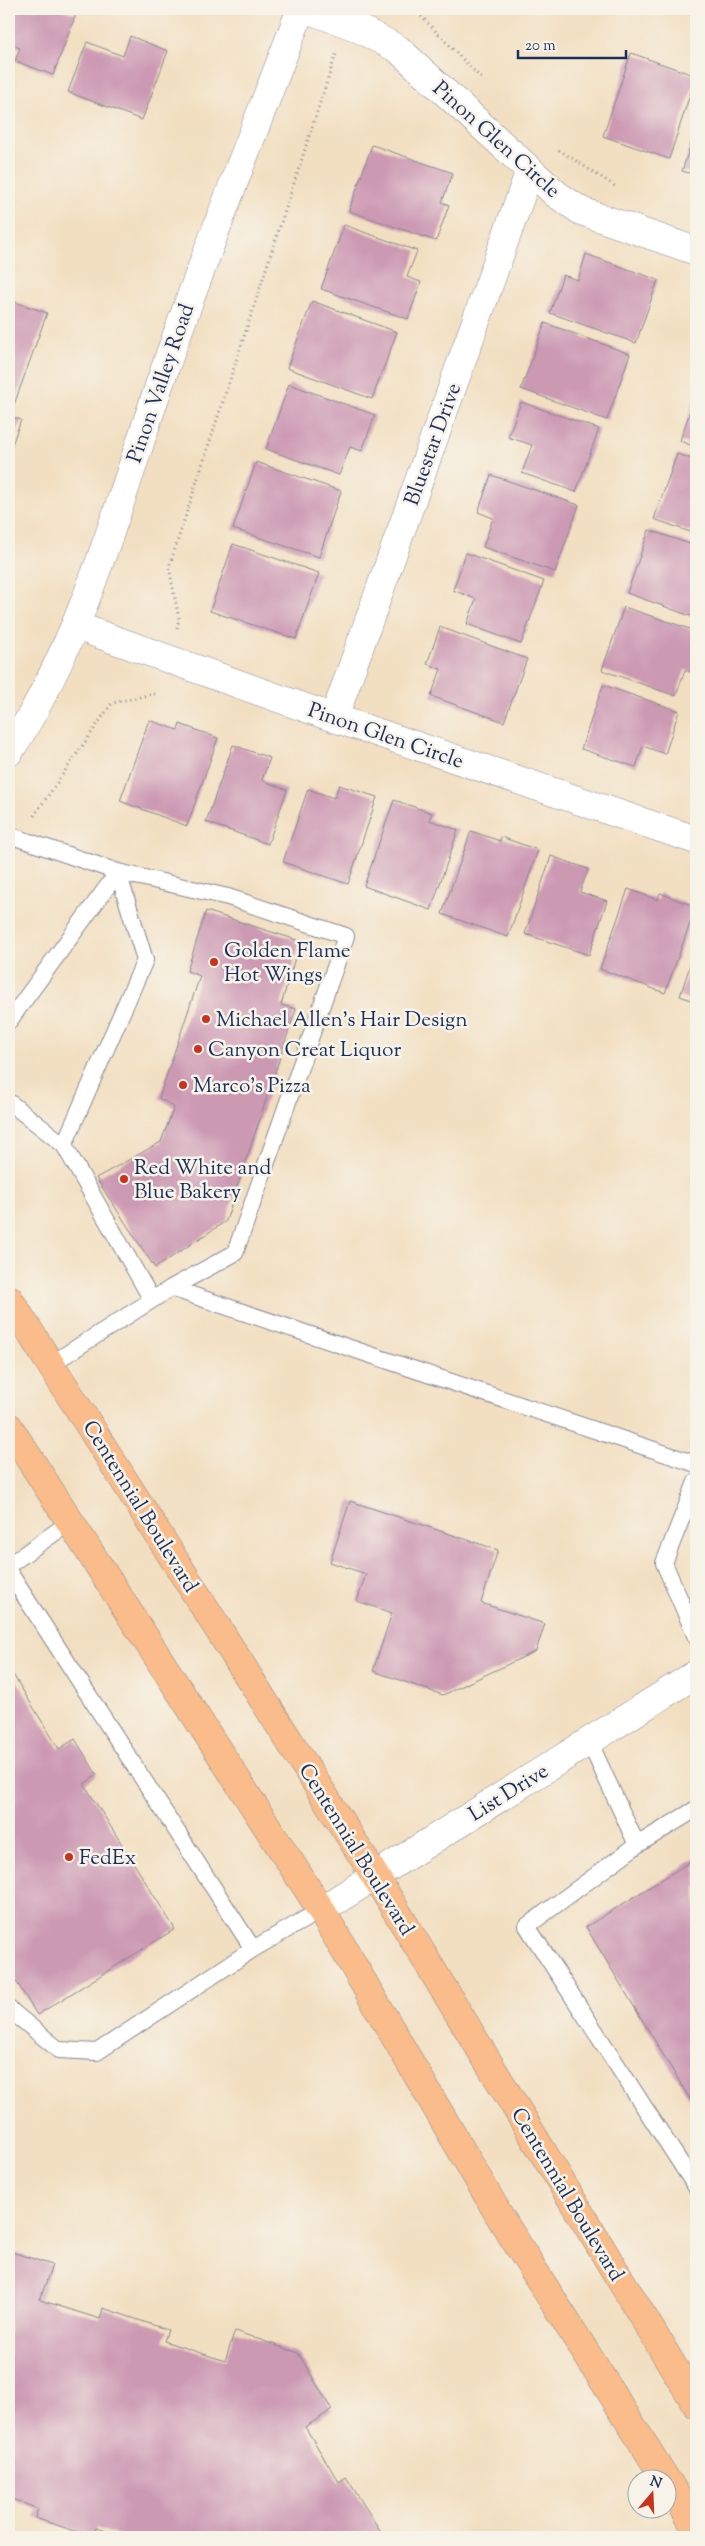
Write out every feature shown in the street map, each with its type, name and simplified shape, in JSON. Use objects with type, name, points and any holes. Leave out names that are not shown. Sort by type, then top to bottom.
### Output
[{"type":"main road","name":"Centennial Boulevard","points":[[9,1298],[375,1876],[692,2390]]},
{"type":"main road","points":[[9,1427],[321,1910],[502,2220],[659,2468]]},
{"type":"main road","points":[[678,2498],[696,2528]]},
{"type":"street","name":"Pinon Valley Road","points":[[9,752],[50,683],[76,626],[190,296],[301,9]]},
{"type":"street","name":"Pinon Glen Circle","points":[[307,9],[346,23],[398,49],[556,194],[581,211],[696,251]]},
{"type":"street","name":"Bluestar Drive","points":[[334,718],[530,170]]},
{"type":"street","name":"Pinon Glen Circle","points":[[76,626],[334,718],[696,840]]},
{"type":"street","name":"List Drive","points":[[321,1910],[696,1674]]},
{"type":"lane","points":[[14,837],[118,872],[228,897],[346,936],[235,1253],[171,1288],[51,1364]]},
{"type":"lane","points":[[9,1022],[118,872]]},
{"type":"lane","points":[[64,1145],[145,960],[118,872]]},
{"type":"lane","points":[[9,1102],[64,1145],[152,1300]]},
{"type":"lane","points":[[171,1288],[696,1464]]},
{"type":"lane","points":[[696,1482],[664,1563],[696,1637]]},
{"type":"lane","points":[[9,1565],[70,1522]]},
{"type":"lane","points":[[9,1572],[253,1949]]},
{"type":"lane","points":[[589,1741],[637,1845]]},
{"type":"lane","points":[[696,1809],[637,1845],[527,1926],[696,2186]]},
{"type":"lane","points":[[9,2009],[59,2050],[97,2052],[253,1949],[321,1910]]},
{"type":"path","points":[[414,9],[490,86]]},
{"type":"path","points":[[158,693],[179,619],[169,567],[346,23]]},
{"type":"path","points":[[555,146],[620,190]]},
{"type":"path","points":[[14,837],[112,704],[158,693],[167,696]]},
{"type":"building","points":[[9,9],[61,9],[76,14],[53,75],[15,61],[20,48],[9,44]]},
{"type":"building","points":[[130,36],[168,51],[142,120],[68,92],[87,42],[123,56]]},
{"type":"building","points":[[631,53],[696,76],[669,159],[603,136]]},
{"type":"building","points":[[696,128],[696,175],[682,171]]},
{"type":"building","points":[[372,145],[453,173],[442,202],[449,205],[436,241],[349,211]]},
{"type":"building","points":[[344,225],[417,251],[407,277],[421,282],[408,319],[321,289]]},
{"type":"building","points":[[586,254],[658,280],[636,343],[550,313],[563,275],[578,280]]},
{"type":"building","points":[[9,300],[47,313],[10,416],[21,420],[9,453]]},
{"type":"building","points":[[312,301],[397,332],[372,399],[287,368]]},
{"type":"building","points":[[545,323],[630,354],[607,420],[521,389]]},
{"type":"building","points":[[289,384],[375,415],[362,451],[350,447],[339,475],[266,449]]},
{"type":"building","points":[[696,394],[696,447],[680,441]]},
{"type":"building","points":[[521,402],[599,429],[576,492],[522,473],[532,445],[508,437]]},
{"type":"building","points":[[677,454],[696,460],[696,534],[654,519]]},
{"type":"building","points":[[256,462],[341,491],[319,557],[233,529]]},
{"type":"building","points":[[491,475],[579,505],[555,572],[483,547],[493,518],[478,512]]},
{"type":"building","points":[[649,530],[696,546],[696,618],[627,593]]},
{"type":"building","points":[[233,544],[319,573],[296,639],[210,611]]},
{"type":"building","points":[[466,553],[544,581],[521,644],[467,624],[476,599],[453,590]]},
{"type":"building","points":[[624,607],[696,631],[696,674],[685,670],[676,696],[602,670]]},
{"type":"building","points":[[440,627],[527,659],[504,722],[431,696],[441,669],[427,664]]},
{"type":"building","points":[[603,685],[679,711],[665,754],[643,746],[636,767],[581,749]]},
{"type":"building","points":[[149,720],[178,730],[180,724],[218,738],[187,826],[120,801]]},
{"type":"building","points":[[233,745],[270,758],[262,780],[287,790],[268,844],[206,822]]},
{"type":"building","points":[[339,785],[377,797],[348,884],[283,862],[308,789],[334,798]]},
{"type":"building","points":[[394,800],[432,813],[429,820],[458,830],[431,910],[364,886]]},
{"type":"building","points":[[471,831],[500,841],[501,837],[538,850],[508,937],[442,914]]},
{"type":"building","points":[[551,856],[588,869],[580,892],[607,901],[589,955],[525,934]]},
{"type":"building","points":[[628,889],[658,900],[660,893],[696,907],[665,993],[600,969]]},
{"type":"building","points":[[206,911],[300,941],[281,1005],[296,1009],[226,1221],[155,1268],[96,1178],[161,1142],[174,1107],[159,1098],[200,976],[187,971]]},
{"type":"building","points":[[696,947],[696,1002],[680,996]]},
{"type":"building","points":[[350,1501],[498,1550],[481,1603],[545,1624],[536,1651],[443,1695],[373,1671],[392,1613],[357,1601],[366,1574],[330,1562]]},
{"type":"building","name":"FedEx","points":[[9,1668],[59,1749],[75,1739],[97,1775],[84,1784],[175,1929],[37,2015],[9,1970]]},
{"type":"building","points":[[696,1858],[696,2109],[586,1927]]},
{"type":"building","points":[[9,2251],[52,2265],[40,2300],[100,2319],[103,2308],[168,2330],[164,2341],[225,2361],[235,2331],[298,2353],[332,2410],[305,2427],[339,2482],[346,2477],[383,2535],[376,2537],[123,2537],[96,2528],[93,2537],[35,2518],[38,2509],[9,2498]]},
{"type":"place","name":"Golden Flame Hot Wings","points":[[214,962]]},
{"type":"place","name":"Michael Allen's Hair Design","points":[[206,1019]]},
{"type":"place","name":"Canyon Creat Liquor","points":[[198,1049]]},
{"type":"place","name":"Marco's Pizza","points":[[183,1085]]},
{"type":"place","name":"Red White and Blue Bakery","points":[[124,1179]]},
{"type":"place","name":"FedEx","points":[[69,1857]]}]
